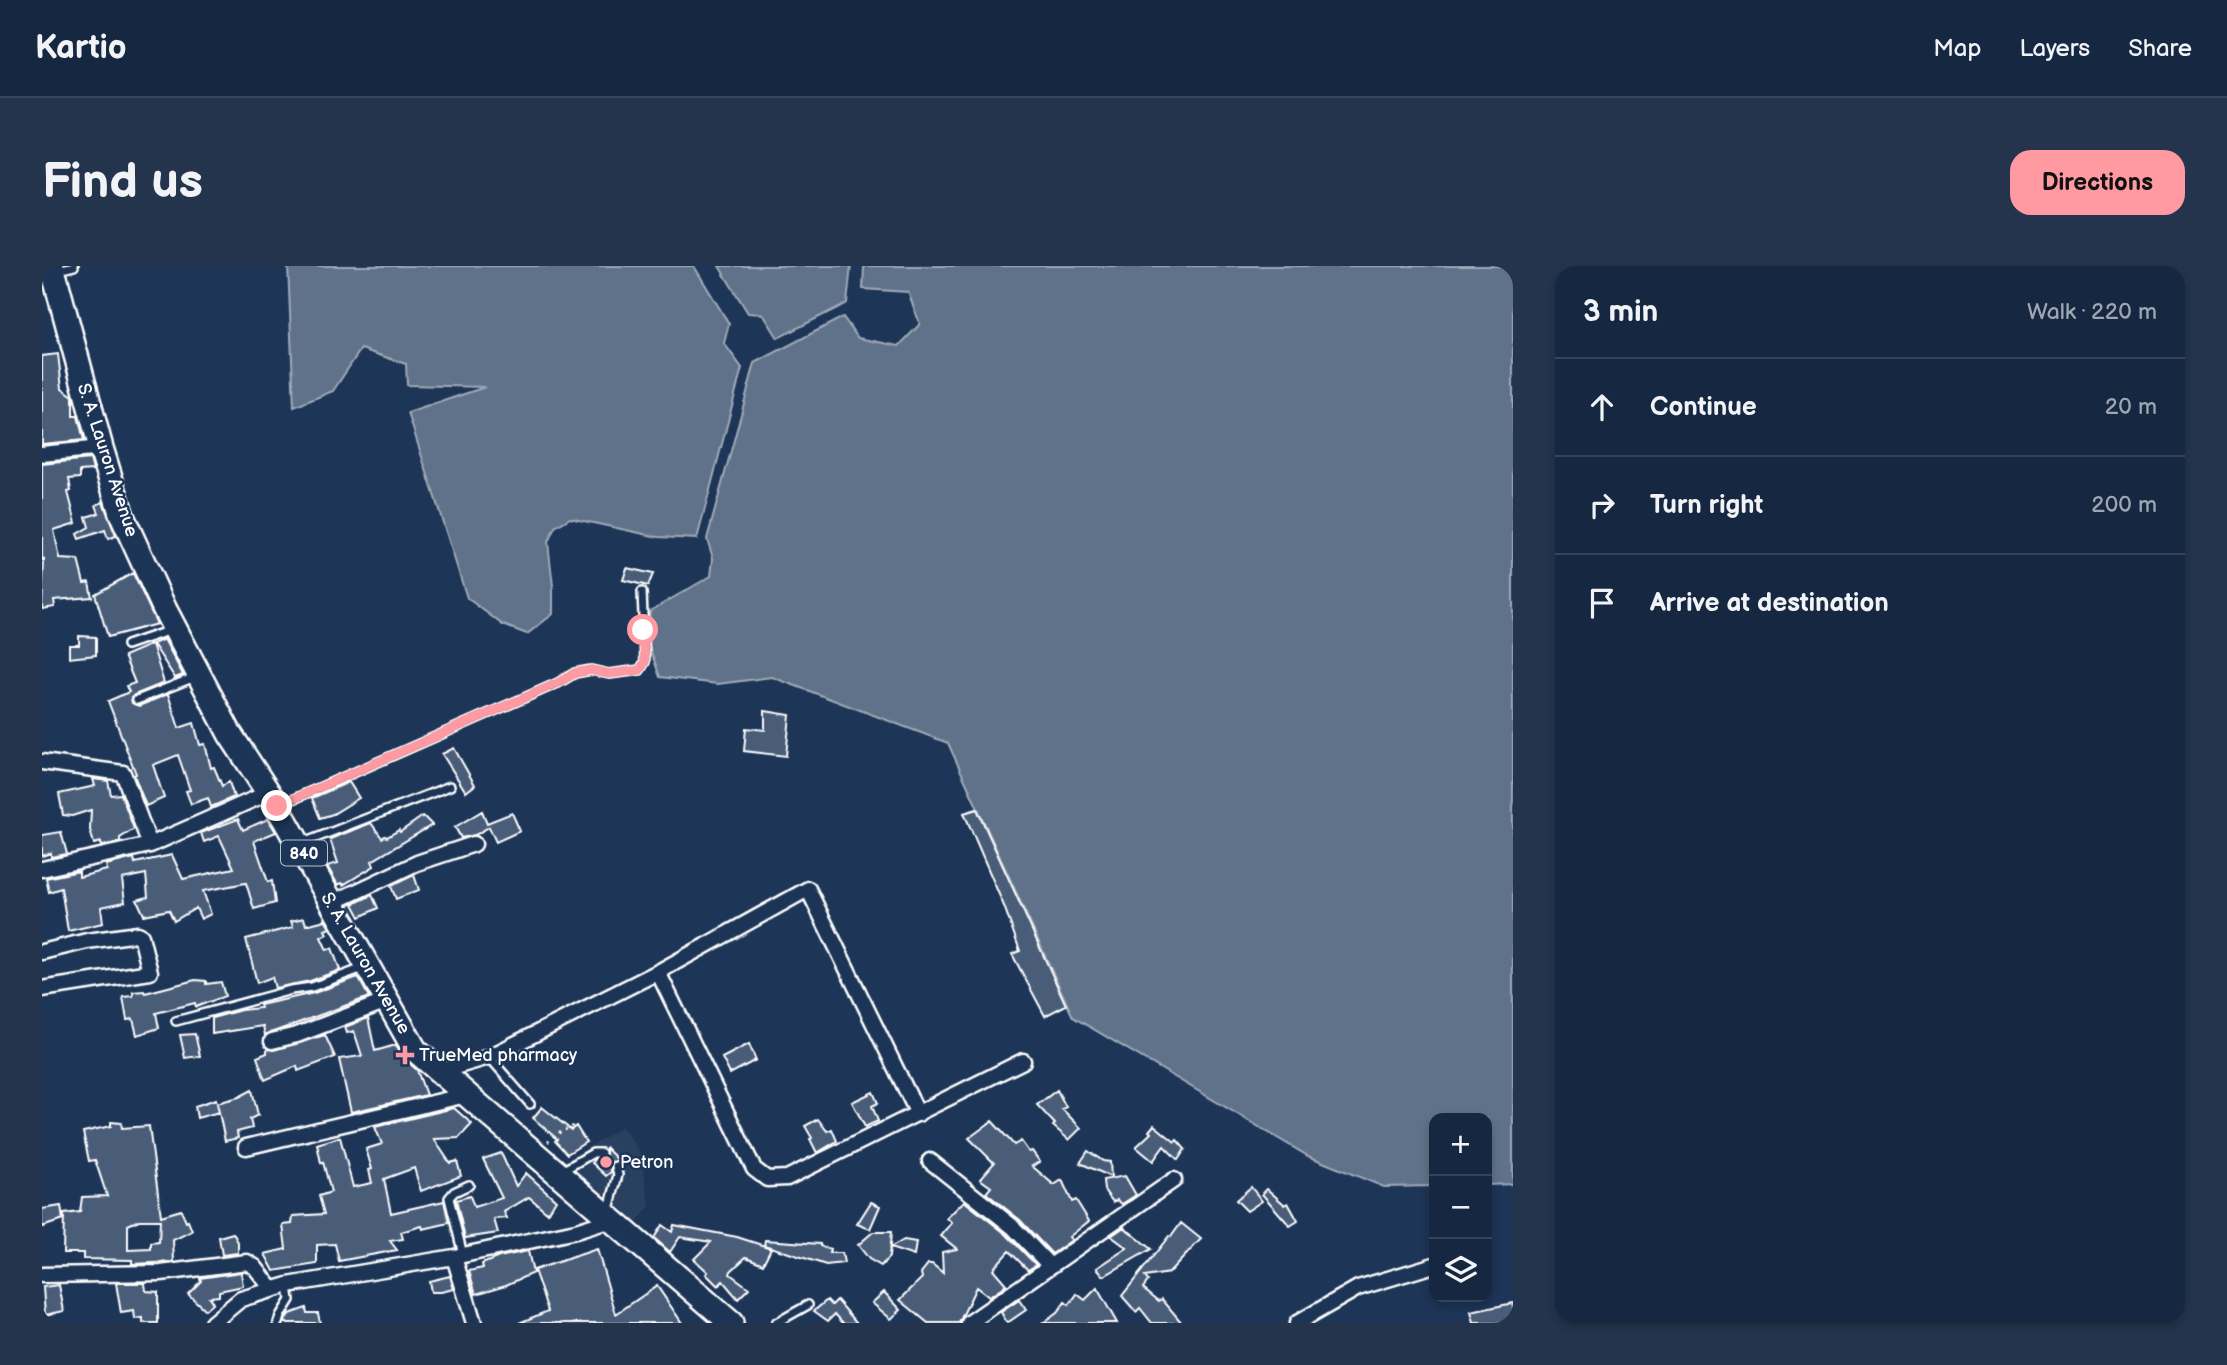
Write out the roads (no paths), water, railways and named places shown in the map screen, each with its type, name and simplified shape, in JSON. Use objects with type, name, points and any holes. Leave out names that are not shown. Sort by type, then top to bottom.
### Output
[{"type":"highway","name":"S. A. Lauron Avenue","points":[[60,268],[101,448],[122,516],[174,628],[230,734],[299,845],[415,1050],[731,1323]]},
{"type":"street","points":[[42,454],[101,448]]},
{"type":"street","points":[[42,762],[125,774],[150,845]]},
{"type":"street","points":[[42,869],[150,845],[272,800]]},
{"type":"street","points":[[332,903],[417,863],[474,844]]},
{"type":"street","points":[[441,1071],[489,1057],[658,972],[808,889],[918,1114]]},
{"type":"street","points":[[42,951],[138,934],[141,936],[150,972],[42,989]]},
{"type":"street","points":[[658,972],[754,1169],[766,1179],[787,1178],[1023,1061]]},
{"type":"street","points":[[272,1041],[296,1035],[387,1001]]},
{"type":"street","points":[[246,1147],[466,1095]]},
{"type":"street","points":[[930,1161],[1013,1227],[1050,1266]]},
{"type":"street","points":[[969,1323],[1174,1180]]},
{"type":"street","points":[[212,1323],[241,1299],[272,1289],[459,1256],[576,1231],[609,1218]]},
{"type":"street","points":[[459,1256],[474,1323]]},
{"type":"street","points":[[42,1275],[161,1273],[247,1262],[255,1267],[272,1289]]},
{"type":"street","points":[[1297,1323],[1358,1288],[1429,1267]]},
{"type":"lane","points":[[272,800],[558,683],[575,673],[591,670],[609,674],[640,670],[645,662],[642,592]]},
{"type":"lane","points":[[127,645],[174,628]]},
{"type":"lane","points":[[137,700],[199,675]]},
{"type":"lane","points":[[299,845],[450,786]]},
{"type":"lane","points":[[176,1021],[291,990],[312,987],[367,966]]},
{"type":"lane","points":[[489,1057],[530,1104]]},
{"type":"lane","points":[[558,1174],[593,1153],[601,1153]]},
{"type":"lane","points":[[609,1218],[618,1175],[616,1166]]},
{"type":"lane","points":[[459,1256],[449,1198],[454,1192],[469,1185]]},
{"type":"lane","points":[[278,1323],[290,1300],[288,1285]]},
{"type":"lane","points":[[776,1323],[808,1306]]},
{"type":"place","name":"TrueMed pharmacy","points":[[405,1055]]},
{"type":"place","name":"Petron","points":[[606,1162]]}]
